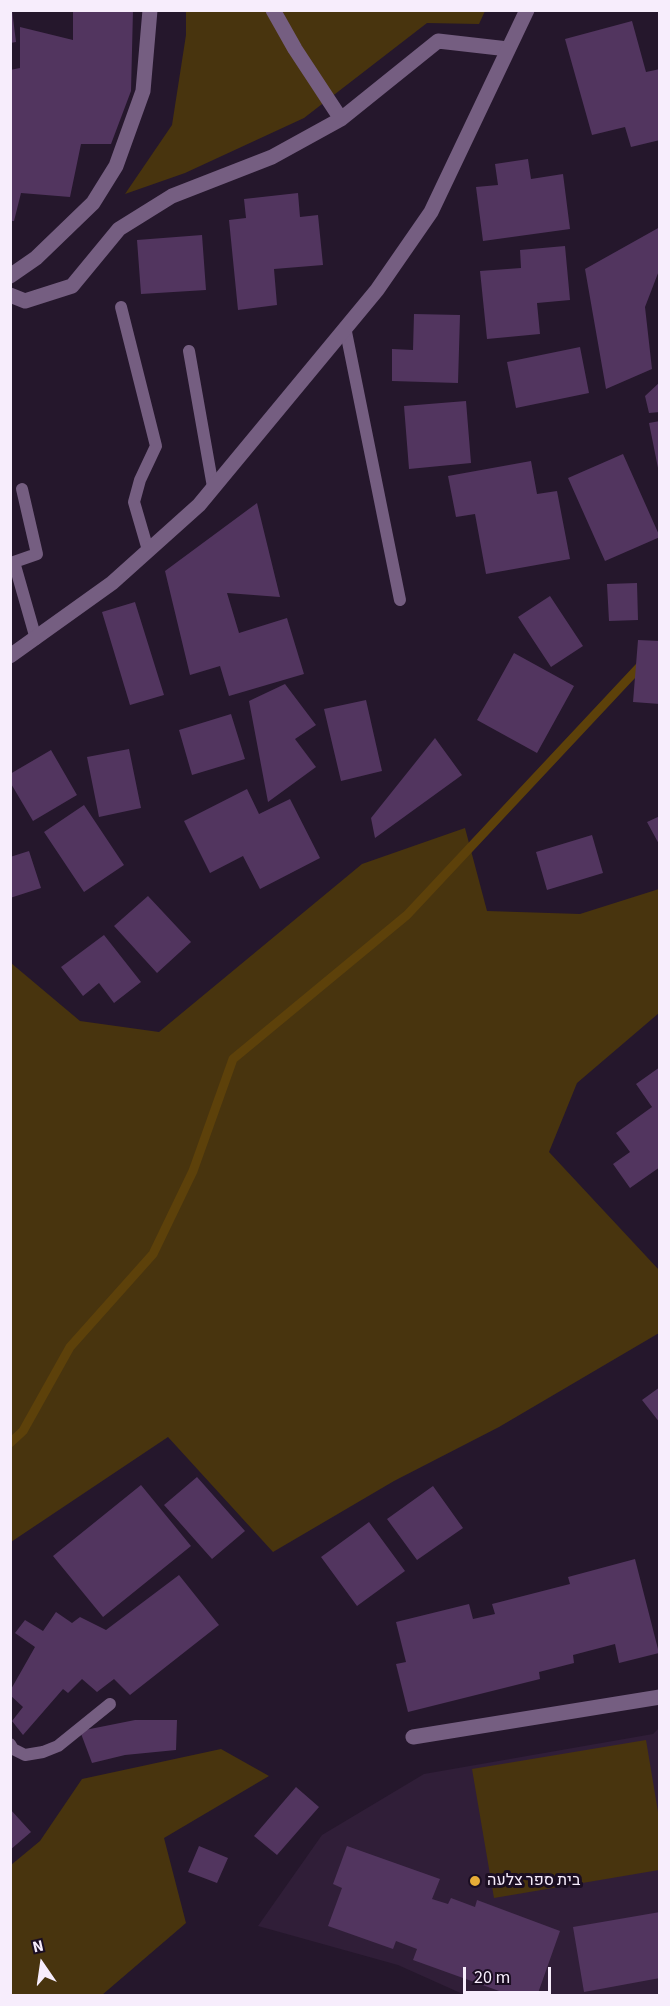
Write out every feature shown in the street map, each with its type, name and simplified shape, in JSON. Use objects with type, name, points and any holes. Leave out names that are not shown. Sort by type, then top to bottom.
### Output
[{"type":"street","points":[[10,276],[36,258],[93,203],[116,165],[143,91],[150,10]]},
{"type":"street","points":[[273,10],[295,49],[341,119]]},
{"type":"street","points":[[10,656],[112,583],[198,505],[377,290],[430,212],[526,10]]},
{"type":"street","points":[[10,295],[25,302],[72,286],[119,229],[172,196],[272,157],[341,119],[438,41],[508,49]]},
{"type":"street","points":[[413,1737],[660,1697]]},
{"type":"lane","points":[[121,307],[156,446],[140,480],[134,502],[148,550]]},
{"type":"lane","points":[[345,327],[400,600]]},
{"type":"lane","points":[[189,351],[213,487]]},
{"type":"lane","points":[[22,489],[37,554],[14,562],[36,639]]},
{"type":"lane","points":[[10,1744],[13,1749],[26,1755],[58,1746],[110,1704]]},
{"type":"shaded area","points":[[186,11],[485,11],[479,24],[427,23],[304,118],[185,173],[125,194],[172,125],[186,35]]},
{"type":"shaded area","points":[[465,828],[487,911],[580,914],[659,889],[659,1013],[577,1083],[549,1152],[659,1270],[659,1333],[499,1427],[394,1481],[273,1552],[168,1437],[11,1542],[11,963],[80,1021],[159,1032],[362,864]]},
{"type":"shaded area","name":"בית ספר צלעה","points":[[659,1728],[659,1995],[465,1995],[398,1965],[258,1926],[322,1835],[424,1774],[653,1734]]},
{"type":"shaded area","points":[[646,1740],[659,1818],[659,1870],[494,1898],[472,1769]]},
{"type":"shaded area","points":[[221,1749],[269,1776],[164,1838],[186,1923],[102,1995],[11,1995],[11,1865],[40,1841],[82,1779]]},
{"type":"building","points":[[10,10],[12,10],[16,42],[10,43]]},
{"type":"building","points":[[73,10],[133,10],[131,91],[111,144],[81,144],[70,197],[21,193],[14,221],[10,221],[10,70],[20,68],[20,27],[73,40]]},
{"type":"building","points":[[632,21],[646,72],[660,69],[660,140],[631,147],[625,127],[592,135],[565,39]]},
{"type":"building","points":[[528,159],[531,179],[563,174],[570,229],[483,241],[476,187],[498,185],[495,164]]},
{"type":"building","points":[[298,193],[300,217],[318,215],[323,265],[274,269],[277,305],[238,310],[229,220],[246,218],[244,199]]},
{"type":"building","points":[[660,227],[660,268],[645,307],[652,369],[606,389],[585,269]]},
{"type":"building","points":[[202,235],[206,290],[141,294],[137,240]]},
{"type":"building","points":[[565,246],[570,300],[537,303],[540,334],[487,339],[480,271],[521,268],[520,250]]},
{"type":"building","points":[[414,314],[460,315],[458,383],[392,381],[392,349],[413,350]]},
{"type":"building","points":[[580,347],[589,393],[516,408],[507,362]]},
{"type":"building","points":[[660,382],[660,412],[649,413],[645,396]]},
{"type":"building","points":[[466,401],[471,463],[409,469],[404,406]]},
{"type":"building","points":[[660,421],[660,468],[658,468],[649,423]]},
{"type":"building","points":[[623,454],[660,537],[605,561],[568,478]]},
{"type":"building","points":[[531,461],[537,494],[557,491],[570,559],[486,574],[475,514],[456,517],[448,476]]},
{"type":"building","points":[[257,503],[280,597],[227,593],[239,633],[287,618],[304,674],[229,696],[220,666],[190,675],[165,571]]},
{"type":"building","points":[[637,583],[638,620],[609,621],[607,584]]},
{"type":"building","points":[[550,596],[583,646],[551,667],[518,617]]},
{"type":"building","points":[[135,602],[164,695],[130,705],[102,612]]},
{"type":"building","points":[[638,640],[660,641],[660,704],[633,702]]},
{"type":"building","points":[[514,653],[574,686],[537,753],[477,720]]},
{"type":"building","points":[[285,684],[316,725],[295,739],[316,767],[268,802],[249,701]]},
{"type":"building","points":[[366,700],[382,771],[341,781],[324,709]]},
{"type":"building","points":[[231,714],[245,759],[192,775],[179,730]]},
{"type":"building","points":[[435,738],[462,775],[375,838],[371,818]]},
{"type":"building","points":[[129,749],[141,808],[99,817],[87,757]]},
{"type":"building","points":[[51,750],[77,795],[33,821],[10,782],[10,774]]},
{"type":"building","points":[[247,789],[259,814],[290,799],[320,858],[260,889],[243,856],[210,873],[184,821]]},
{"type":"building","points":[[84,805],[124,865],[84,892],[44,832]]},
{"type":"building","points":[[660,816],[660,846],[647,822]]},
{"type":"building","points":[[592,835],[603,873],[547,890],[536,852]]},
{"type":"building","points":[[29,851],[41,888],[10,898],[10,857]]},
{"type":"building","points":[[148,896],[191,942],[157,973],[114,926]]},
{"type":"building","points":[[104,935],[141,982],[114,1003],[99,983],[83,996],[61,967]]},
{"type":"building","points":[[660,1067],[660,1167],[630,1188],[613,1164],[630,1152],[616,1133],[652,1107],[636,1084]]},
{"type":"building","points":[[660,1387],[660,1423],[642,1400]]},
{"type":"building","points":[[197,1477],[245,1531],[212,1559],[164,1505]]},
{"type":"building","points":[[141,1485],[191,1546],[103,1617],[53,1556]]},
{"type":"building","points":[[433,1486],[463,1528],[417,1560],[387,1519]]},
{"type":"building","points":[[369,1522],[405,1571],[357,1606],[321,1557]]},
{"type":"building","points":[[635,1559],[659,1653],[619,1663],[615,1644],[573,1655],[574,1663],[539,1672],[540,1679],[408,1712],[396,1664],[406,1662],[396,1622],[469,1604],[473,1619],[495,1614],[492,1604],[570,1584],[568,1577]]},
{"type":"building","points":[[179,1575],[219,1625],[130,1695],[114,1679],[97,1692],[82,1679],[68,1693],[63,1689],[23,1735],[12,1721],[23,1707],[10,1695],[10,1691],[35,1647],[15,1633],[25,1620],[43,1631],[56,1612],[72,1623],[80,1617],[106,1630]]},
{"type":"building","points":[[135,1720],[177,1720],[176,1750],[125,1755],[92,1763],[80,1731]]},
{"type":"building","points":[[296,1787],[319,1807],[277,1855],[254,1836]]},
{"type":"building","points":[[10,1809],[31,1832],[10,1850]]},
{"type":"building","points":[[199,1846],[228,1858],[217,1883],[188,1872]]},
{"type":"building","points":[[347,1846],[440,1879],[432,1899],[448,1904],[451,1898],[475,1907],[477,1900],[560,1931],[537,1996],[513,1996],[413,1960],[417,1949],[396,1941],[393,1949],[328,1926],[342,1888],[333,1884]]},
{"type":"building","points":[[660,1912],[660,1978],[584,1992],[573,1927]]},
{"type":"waterway","points":[[10,1443],[23,1431],[70,1347],[153,1254],[193,1171],[233,1059],[407,915],[643,663]]},
{"type":"place","name":"בית ספר צלעה","points":[[475,1881]]}]
